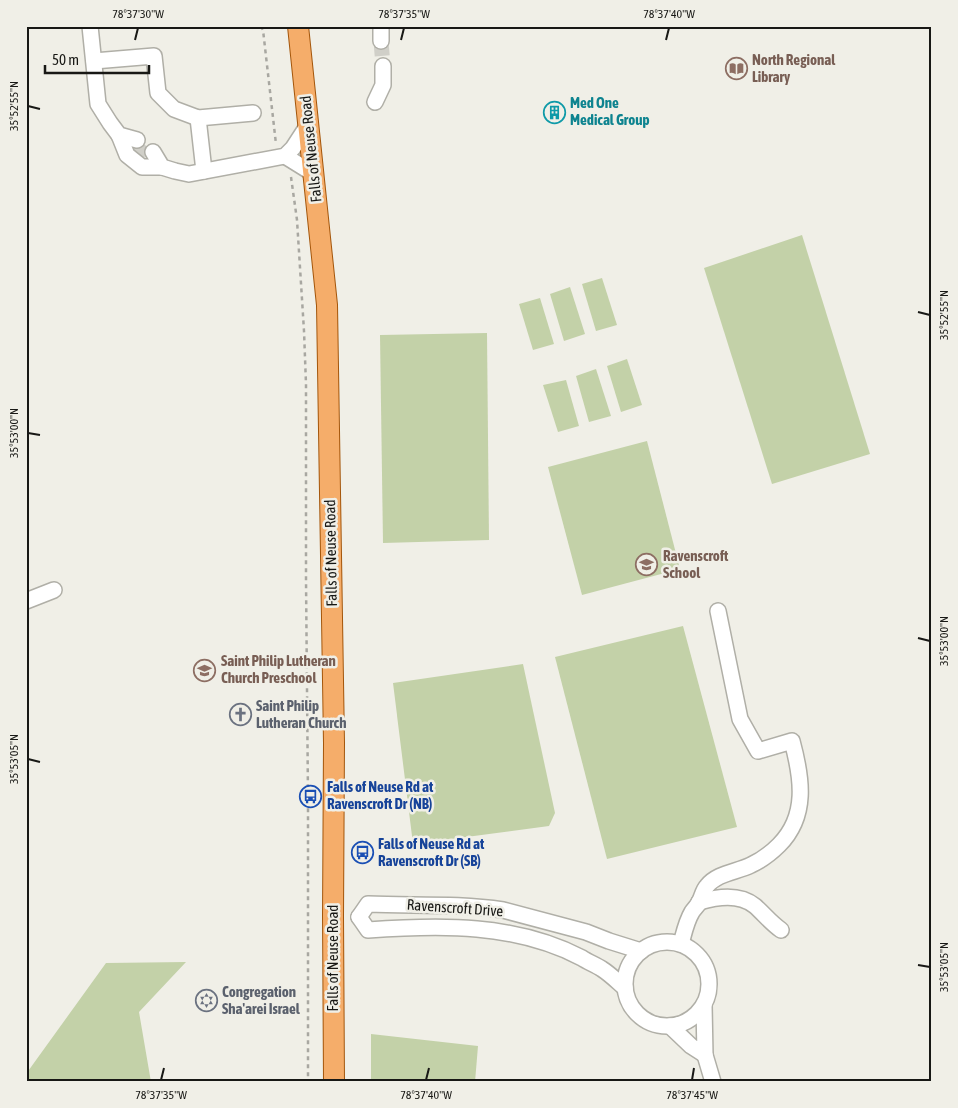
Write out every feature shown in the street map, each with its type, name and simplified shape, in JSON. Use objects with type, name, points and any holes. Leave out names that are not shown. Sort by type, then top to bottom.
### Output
[{"type":"main road","name":"Falls of Neuse Road","points":[[298,26],[327,305],[334,743],[334,1082]]},
{"type":"street","points":[[90,26],[98,104],[119,135],[126,155],[142,166],[162,167],[189,174],[204,171],[292,148],[308,125]]},
{"type":"street","points":[[94,61],[154,56],[158,93],[174,109],[198,118],[253,112]]},
{"type":"street","points":[[375,102],[383,85],[383,66]]},
{"type":"street","points":[[198,118],[204,171]]},
{"type":"street","points":[[119,135],[136,143]]},
{"type":"street","points":[[281,151],[314,174]]},
{"type":"street","points":[[151,154],[162,167]]},
{"type":"street","points":[[26,601],[54,590]]},
{"type":"street","points":[[681,944],[687,922],[706,886],[716,877],[751,865],[766,857],[784,840],[792,829],[798,814],[801,789],[799,765],[792,741],[758,751],[740,719],[718,611]]},
{"type":"street","points":[[699,902],[723,897],[746,900],[781,930]]},
{"type":"street","name":"Ravenscroft Drive","points":[[641,951],[586,932],[503,910],[446,905],[368,904],[359,917],[368,930],[427,927],[472,928],[514,934],[561,948],[603,969],[625,988],[635,1012],[645,1020],[670,1026]]},
{"type":"street","points":[[333,916],[359,917]]},
{"type":"street","points":[[561,948],[569,927]]},
{"type":"street","points":[[625,988],[626,974],[632,962],[641,951],[653,944],[667,942],[681,944],[694,951],[703,962],[708,976],[709,990],[704,1005],[705,1055],[713,1082]]},
{"type":"street","points":[[670,1026],[684,1023],[696,1015],[704,1005]]},
{"type":"street","points":[[670,1026],[691,1046],[705,1055]]},
{"type":"path","points":[[261,26],[281,151]]},
{"type":"path","points":[[291,174],[297,220],[306,384],[308,1082]]},
{"type":"green space","points":[[802,235],[870,454],[772,484],[704,268]]},
{"type":"green space","points":[[602,278],[617,325],[596,331],[582,284]]},
{"type":"green space","points":[[570,287],[585,334],[564,341],[550,294]]},
{"type":"green space","points":[[540,298],[554,344],[533,350],[519,304]]},
{"type":"green space","points":[[487,333],[489,540],[383,543],[380,335]]},
{"type":"green space","points":[[627,359],[642,405],[621,412],[607,366]]},
{"type":"green space","points":[[596,369],[611,416],[589,422],[576,376]]},
{"type":"green space","points":[[566,380],[579,426],[558,432],[543,385]]},
{"type":"green space","points":[[647,441],[680,569],[582,595],[548,467]]},
{"type":"green space","points":[[683,626],[737,827],[607,859],[555,657]]},
{"type":"green space","points":[[523,664],[555,813],[549,826],[413,844],[393,683]]},
{"type":"green space","points":[[186,962],[139,1012],[151,1082],[26,1082],[26,1074],[106,963]]},
{"type":"green space","points":[[371,1034],[478,1046],[475,1082],[371,1082]]},
{"type":"tunnel","points":[[381,41],[383,66]]},
{"type":"tunnel","points":[[134,146],[148,157]]},
{"type":"place","name":"North Regional Library","points":[[736,69]]},
{"type":"place","name":"Med One Medical Group","points":[[554,112]]},
{"type":"place","name":"Ravenscroft School","points":[[647,565]]},
{"type":"place","name":"Saint Philip Lutheran Church Preschool","points":[[205,670]]},
{"type":"place","name":"Saint Philip Lutheran Church","points":[[240,715]]},
{"type":"place","name":"Falls of Neuse Rd at Ravenscroft Dr (NB)","points":[[311,796]]},
{"type":"place","name":"Falls of Neuse Rd at Ravenscroft Dr (SB)","points":[[362,853]]},
{"type":"place","name":"Congregation Sha'arei Israel","points":[[206,1001]]}]
